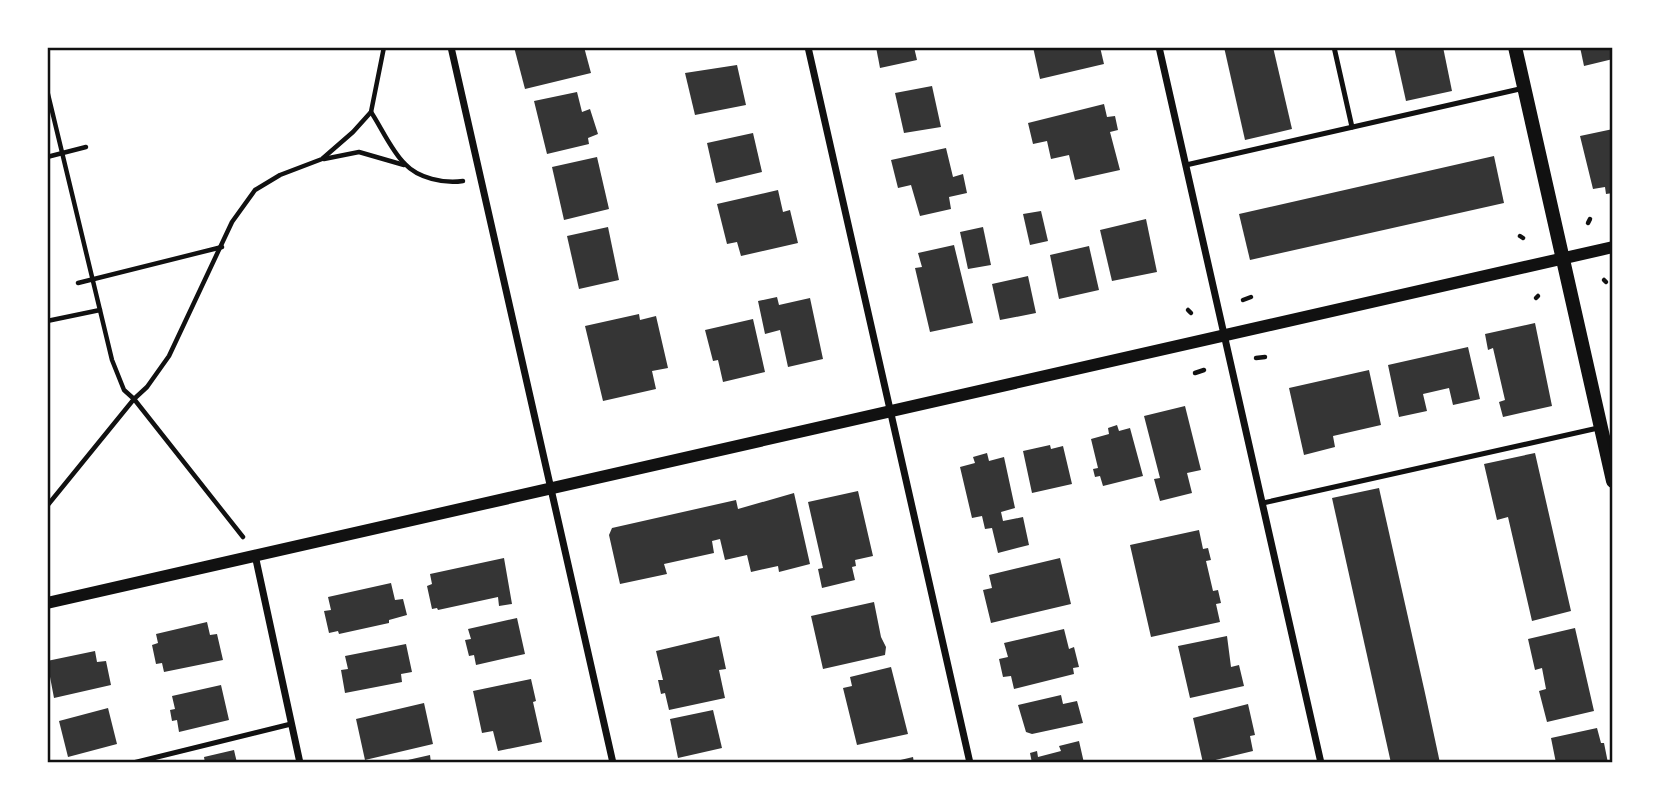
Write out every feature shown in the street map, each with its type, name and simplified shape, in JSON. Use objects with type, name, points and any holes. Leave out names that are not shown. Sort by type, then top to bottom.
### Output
[{"type":"main road","points":[[1515,47],[1613,481]]},
{"type":"street","points":[[451,47],[613,763]]},
{"type":"street","points":[[808,47],[970,763]]},
{"type":"street","points":[[1159,47],[1321,763]]},
{"type":"street","points":[[47,603],[1613,247]]},
{"type":"street","points":[[255,555],[300,763]]},
{"type":"lane","points":[[1334,47],[1352,128]]},
{"type":"lane","points":[[1186,165],[1524,88]]},
{"type":"lane","points":[[1263,503],[1601,427]]},
{"type":"lane","points":[[133,763],[291,724]]},
{"type":"path","points":[[322,159],[371,112],[384,47]]},
{"type":"path","points":[[47,90],[112,360],[124,390],[238,530]]},
{"type":"path","points":[[371,112],[405,165]]},
{"type":"path","points":[[47,158],[86,147]]},
{"type":"path","points":[[47,506],[134,399],[147,387],[169,356],[232,222],[255,190],[280,175],[322,159],[359,152],[405,165],[429,178],[453,183]]},
{"type":"path","points":[[78,283],[222,247]]},
{"type":"path","points":[[1243,300],[1251,297]]},
{"type":"path","points":[[47,321],[100,310]]},
{"type":"path","points":[[1256,358],[1265,357]]},
{"type":"path","points":[[1195,373],[1204,370]]},
{"type":"building","points":[[514,47],[584,47],[591,73],[525,89]]},
{"type":"building","points":[[876,47],[914,47],[917,60],[880,68]]},
{"type":"building","points":[[1033,47],[1100,47],[1104,64],[1040,79]]},
{"type":"building","points":[[1224,47],[1273,47],[1292,129],[1245,140]]},
{"type":"building","points":[[1394,47],[1443,47],[1452,91],[1406,101]]},
{"type":"building","points":[[1580,47],[1613,47],[1613,59],[1584,66]]},
{"type":"building","points":[[737,65],[746,105],[695,115],[685,73]]},
{"type":"building","points":[[932,86],[941,127],[904,133],[895,93]]},
{"type":"building","points":[[577,92],[582,112],[590,109],[598,134],[588,138],[589,144],[547,154],[534,101]]},
{"type":"building","points":[[1104,104],[1107,117],[1115,116],[1118,130],[1110,132],[1120,170],[1075,180],[1069,155],[1051,159],[1047,141],[1033,144],[1028,123]]},
{"type":"building","points":[[1613,129],[1613,193],[1606,194],[1605,187],[1593,189],[1580,136]]},
{"type":"building","points":[[753,133],[762,172],[716,183],[707,143]]},
{"type":"building","points":[[946,148],[953,177],[963,174],[967,193],[949,197],[951,209],[920,216],[911,185],[898,188],[891,160]]},
{"type":"building","points":[[1494,156],[1504,203],[1250,260],[1239,214]]},
{"type":"building","points":[[597,157],[609,209],[564,220],[552,167]]},
{"type":"building","points":[[778,190],[783,212],[790,210],[798,243],[741,256],[737,242],[727,244],[717,204]]},
{"type":"building","points":[[1041,211],[1048,241],[1030,245],[1023,214]]},
{"type":"building","points":[[1146,219],[1157,272],[1112,281],[1100,230]]},
{"type":"building","points":[[608,227],[619,280],[579,289],[567,236]]},
{"type":"building","points":[[983,227],[991,265],[968,269],[960,232]]},
{"type":"building","points":[[954,245],[973,323],[930,332],[915,268],[922,267],[918,253]]},
{"type":"building","points":[[1089,246],[1099,290],[1059,299],[1050,255]]},
{"type":"building","points":[[1028,276],[1036,313],[1000,320],[992,284]]},
{"type":"building","points":[[777,297],[779,305],[810,298],[823,359],[788,367],[780,330],[765,334],[758,301]]},
{"type":"building","points":[[639,314],[640,320],[656,316],[668,368],[652,371],[656,389],[603,401],[585,326]]},
{"type":"building","points":[[753,319],[765,372],[723,382],[718,360],[713,361],[705,330]]},
{"type":"building","points":[[1535,323],[1552,406],[1503,417],[1499,402],[1505,400],[1493,348],[1488,350],[1485,334]]},
{"type":"building","points":[[1468,347],[1480,399],[1453,405],[1449,388],[1423,394],[1427,411],[1399,417],[1388,365]]},
{"type":"building","points":[[1369,370],[1381,425],[1333,436],[1335,447],[1304,455],[1289,388]]},
{"type":"building","points":[[1185,406],[1201,470],[1187,473],[1192,493],[1160,501],[1154,479],[1160,478],[1144,416]]},
{"type":"building","points":[[1117,425],[1119,431],[1130,428],[1143,476],[1103,486],[1100,476],[1095,477],[1093,469],[1098,468],[1091,439],[1109,434],[1108,428]]},
{"type":"building","points":[[1050,445],[1051,449],[1063,446],[1072,484],[1032,493],[1023,451]]},
{"type":"building","points":[[987,453],[989,461],[1004,457],[1015,508],[1001,512],[1003,521],[1023,517],[1029,545],[998,553],[992,528],[985,529],[982,516],[972,518],[960,467],[975,463],[973,457]]},
{"type":"building","points":[[1535,453],[1571,611],[1532,621],[1508,517],[1497,520],[1484,464]]},
{"type":"building","points":[[1379,488],[1440,763],[1391,763],[1332,498]]},
{"type":"building","points":[[858,491],[873,556],[855,560],[856,566],[852,567],[855,580],[822,588],[818,569],[823,568],[808,502]]},
{"type":"building","points":[[794,493],[810,564],[779,572],[778,566],[751,572],[747,555],[725,560],[720,539],[712,541],[714,553],[664,564],[667,574],[620,584],[609,535],[612,528],[736,500],[738,509]]},
{"type":"building","points":[[1199,530],[1203,549],[1208,548],[1211,560],[1206,561],[1213,591],[1218,590],[1221,603],[1216,604],[1220,622],[1151,637],[1130,545]]},
{"type":"building","points":[[504,558],[512,604],[499,606],[498,597],[432,609],[427,586],[432,584],[430,574]]},
{"type":"building","points":[[1060,558],[1071,604],[991,623],[983,590],[992,588],[989,575]]},
{"type":"building","points":[[391,583],[395,600],[403,599],[407,615],[389,620],[389,623],[339,634],[338,631],[329,633],[324,611],[331,610],[328,597]]},
{"type":"building","points":[[874,602],[881,637],[886,647],[885,655],[823,669],[811,616]]},
{"type":"building","points":[[517,618],[525,654],[476,665],[474,655],[469,656],[465,640],[471,639],[468,629]]},
{"type":"building","points":[[207,622],[210,635],[217,634],[223,660],[164,672],[162,663],[156,664],[152,645],[158,643],[156,634]]},
{"type":"building","points":[[1575,628],[1594,711],[1547,722],[1539,691],[1546,689],[1542,668],[1535,670],[1528,639]]},
{"type":"building","points":[[1064,629],[1069,649],[1074,647],[1079,667],[1073,668],[1074,674],[1014,689],[1011,676],[1003,677],[999,659],[1008,657],[1004,643]]},
{"type":"building","points":[[719,636],[726,669],[719,670],[725,698],[669,710],[665,693],[661,694],[658,680],[663,680],[656,651]]},
{"type":"building","points":[[1227,636],[1231,667],[1239,665],[1244,686],[1190,698],[1178,646]]},
{"type":"building","points":[[406,644],[412,672],[401,674],[402,682],[345,693],[341,670],[348,669],[345,656]]},
{"type":"building","points":[[95,651],[97,662],[106,661],[111,685],[54,698],[47,661]]},
{"type":"building","points":[[891,667],[908,734],[857,745],[843,688],[852,686],[850,677]]},
{"type":"building","points":[[531,679],[542,742],[498,751],[493,731],[482,733],[473,691]]},
{"type":"building","points":[[221,685],[229,720],[179,732],[177,720],[172,721],[170,710],[175,709],[172,696]]},
{"type":"building","points":[[1061,695],[1063,704],[1077,701],[1083,723],[1032,734],[1026,732],[1018,705]]},
{"type":"building","points":[[424,703],[433,744],[365,760],[356,719]]},
{"type":"building","points":[[1248,704],[1255,735],[1250,736],[1253,751],[1203,763],[1193,718]]},
{"type":"building","points":[[108,708],[117,744],[68,757],[59,721]]},
{"type":"building","points":[[713,710],[722,748],[678,758],[670,719]]},
{"type":"building","points":[[1597,728],[1601,743],[1604,743],[1608,763],[1556,763],[1551,738]]},
{"type":"building","points":[[1079,741],[1084,763],[1032,763],[1030,753],[1037,751],[1038,757],[1061,751],[1059,746]]},
{"type":"building","points":[[234,750],[237,763],[205,763],[204,757]]},
{"type":"building","points":[[430,755],[431,763],[399,763],[399,762]]},
{"type":"building","points":[[913,757],[914,763],[892,762]]}]
